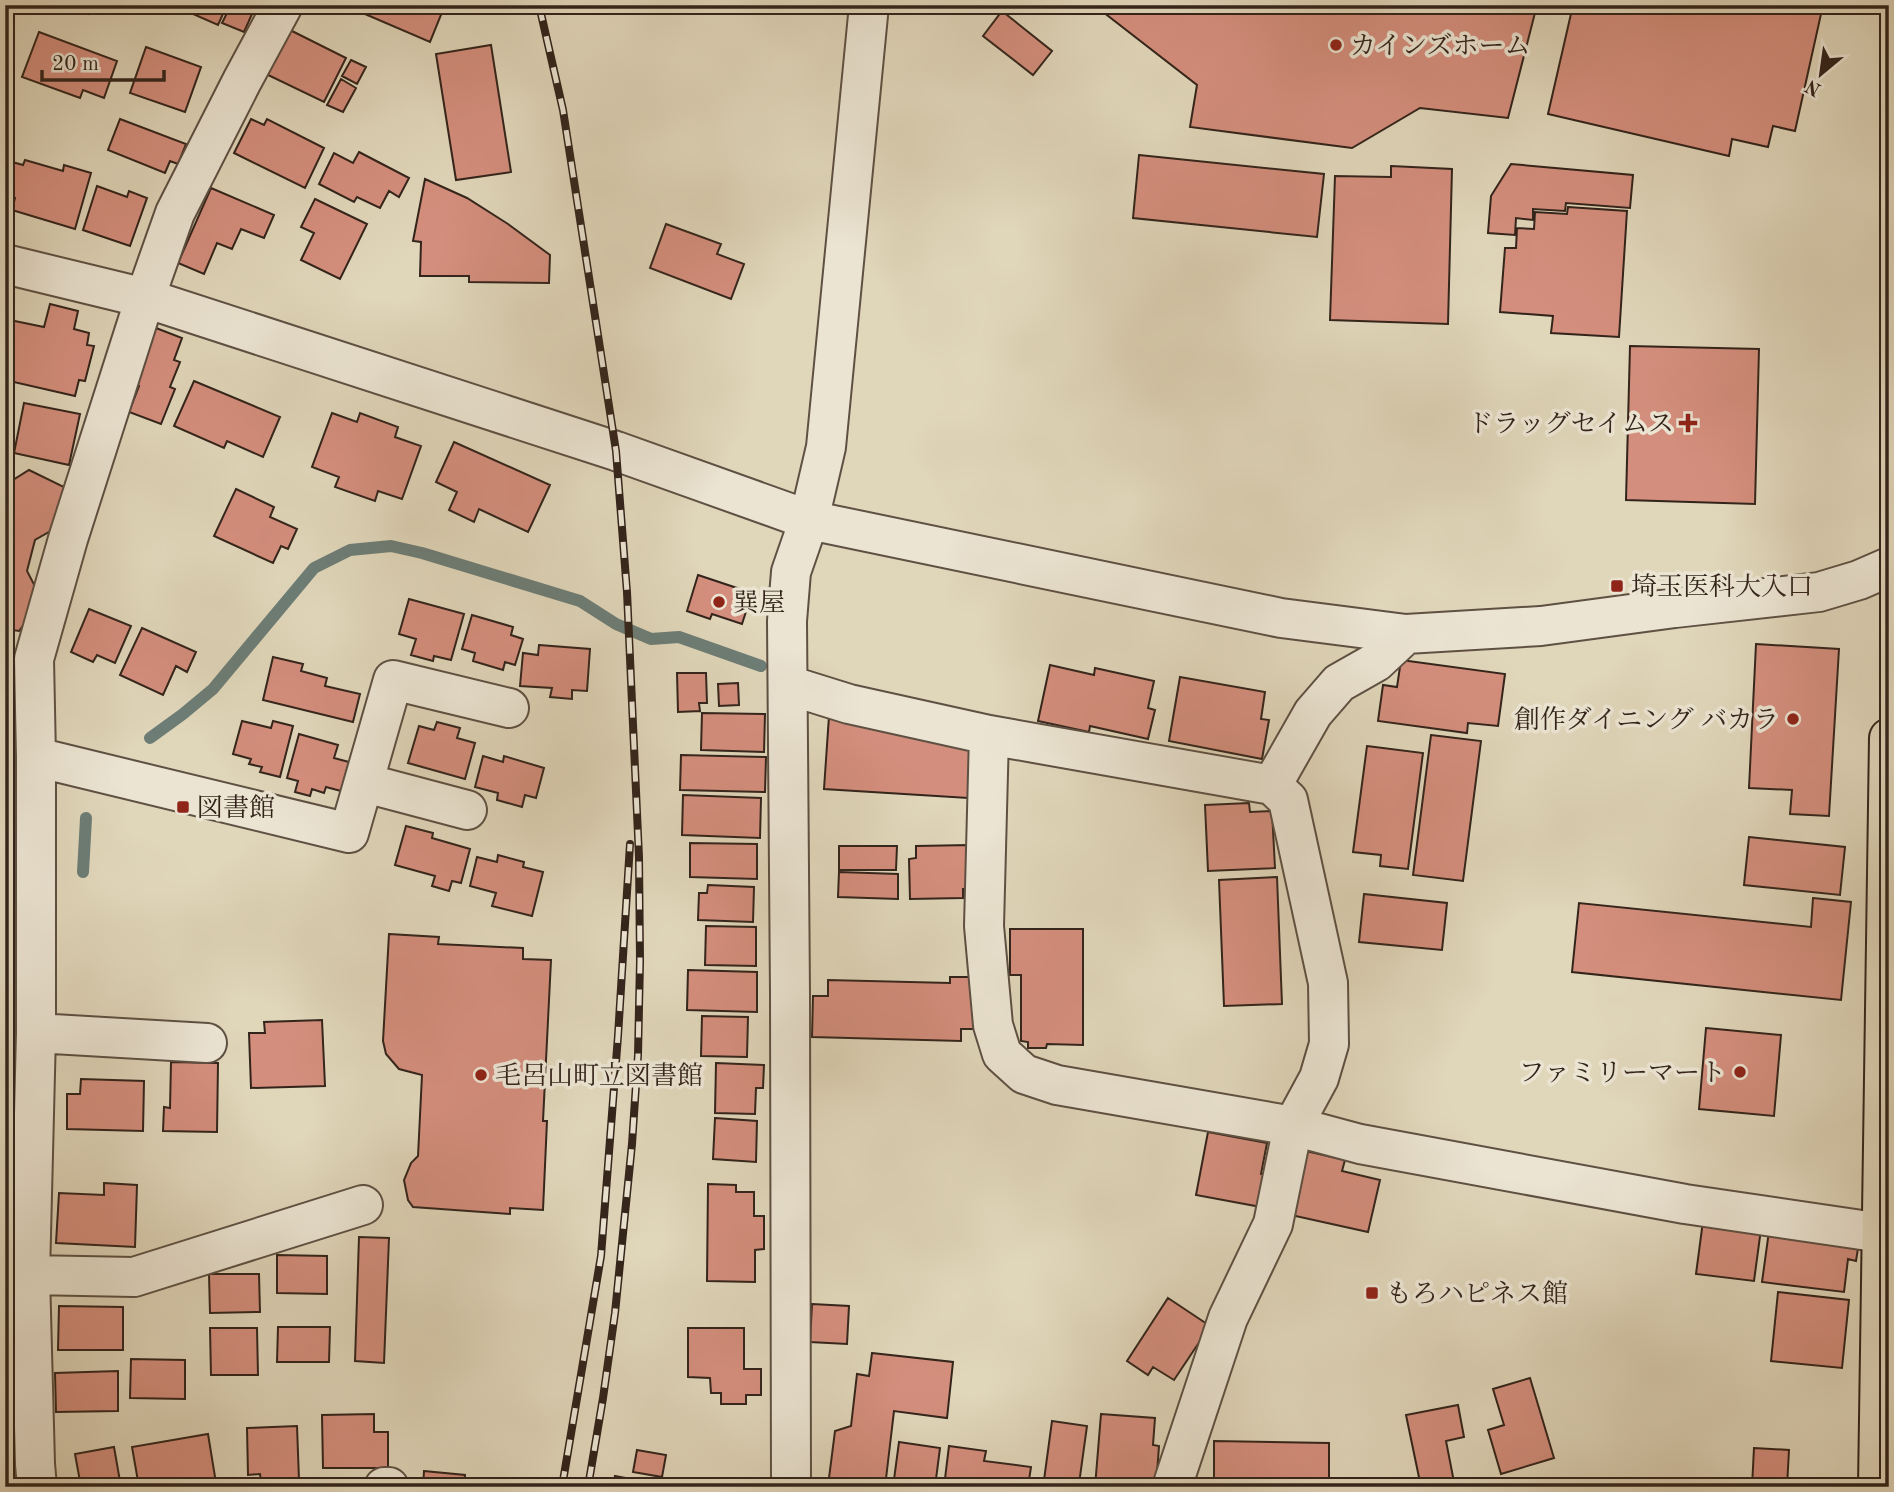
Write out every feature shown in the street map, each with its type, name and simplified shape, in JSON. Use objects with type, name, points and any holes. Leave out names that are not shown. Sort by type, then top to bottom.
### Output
[{"type":"main road","points":[[1878,1487],[1886,1142],[1889,738]]},
{"type":"street","points":[[37,1487],[30,1275],[36,1034],[34,659],[68,540],[175,213],[284,5]]},
{"type":"street","points":[[791,1487],[787,621],[791,572],[809,520],[826,447],[869,5]]},
{"type":"street","points":[[5,264],[145,298],[617,451],[809,520],[1281,618],[1406,634],[1541,626],[1819,592],[1859,580],[1889,567]]},
{"type":"street","points":[[1272,785],[1312,713],[1339,683],[1376,662],[1406,634]]},
{"type":"street","points":[[36,757],[349,832],[393,680],[509,708]]},
{"type":"street","points":[[788,685],[849,704],[989,735],[1272,785],[1288,800],[1328,983],[1329,1044],[1319,1078],[1293,1126],[1273,1224],[1228,1318],[1172,1487]]},
{"type":"street","points":[[989,735],[984,926],[993,1025],[1002,1054],[1024,1074],[1057,1085],[1293,1126],[1360,1144],[1658,1199],[1882,1233]]},
{"type":"street","points":[[365,783],[467,810]]},
{"type":"street","points":[[36,1034],[207,1043]]},
{"type":"street","points":[[30,1275],[134,1277],[363,1205]]},
{"type":"building","points":[[60,5],[91,5],[88,14]]},
{"type":"building","points":[[187,5],[227,5],[218,25],[193,14],[195,9]]},
{"type":"building","points":[[231,5],[256,5],[244,32],[222,23]]},
{"type":"building","points":[[344,5],[445,5],[430,42]]},
{"type":"building","name":"カインズホーム","points":[[1094,5],[1537,5],[1508,118],[1420,108],[1352,148],[1190,127],[1197,85]]},
{"type":"building","points":[[1573,5],[1823,5],[1795,131],[1773,126],[1768,147],[1732,139],[1729,156],[1548,114]]},
{"type":"building","points":[[1002,11],[1052,51],[1033,75],[983,36]]},
{"type":"building","points":[[288,29],[346,58],[324,102],[266,74]]},
{"type":"building","points":[[39,32],[117,61],[104,98],[83,90],[80,98],[22,77]]},
{"type":"building","points":[[491,45],[511,172],[456,180],[436,54]]},
{"type":"building","points":[[146,47],[201,67],[185,112],[130,93]]},
{"type":"building","points":[[351,60],[366,67],[357,84],[342,76]]},
{"type":"building","points":[[341,79],[356,88],[343,112],[327,105]]},
{"type":"building","points":[[120,119],[186,144],[178,164],[170,161],[165,173],[108,150]]},
{"type":"building","points":[[251,119],[264,125],[267,119],[324,148],[305,188],[234,153]]},
{"type":"building","points":[[359,152],[409,178],[399,197],[389,191],[380,208],[357,197],[354,202],[319,184],[334,153],[353,163]]},
{"type":"building","points":[[1139,155],[1324,174],[1317,237],[1133,218]]},
{"type":"building","points":[[5,160],[23,165],[25,160],[63,171],[64,165],[91,173],[75,229],[12,210],[15,198],[5,195]]},
{"type":"building","points":[[1511,164],[1633,175],[1630,208],[1566,203],[1565,211],[1533,209],[1533,220],[1516,218],[1515,235],[1488,233],[1491,196]]},
{"type":"building","points":[[1391,166],[1452,169],[1448,324],[1330,320],[1335,176],[1391,177]]},
{"type":"building","points":[[425,179],[467,198],[550,255],[549,283],[469,282],[469,276],[420,276],[421,242],[413,241]]},
{"type":"building","points":[[97,186],[127,197],[129,191],[147,198],[130,246],[83,230]]},
{"type":"building","points":[[211,188],[274,215],[264,238],[241,229],[232,249],[217,243],[204,274],[178,263]]},
{"type":"building","points":[[315,199],[367,224],[340,279],[301,260],[314,233],[301,227]]},
{"type":"building","points":[[1568,207],[1627,211],[1619,337],[1551,333],[1553,316],[1500,312],[1505,248],[1516,248],[1517,228],[1534,229],[1535,212],[1567,214]]},
{"type":"building","points":[[666,224],[721,244],[717,254],[744,264],[731,299],[650,268]]},
{"type":"building","points":[[5,294],[10,295],[5,314]]},
{"type":"building","points":[[50,304],[78,311],[74,329],[89,333],[87,345],[94,346],[85,381],[79,380],[75,396],[5,380],[5,319],[44,327]]},
{"type":"building","points":[[156,328],[182,338],[174,360],[180,362],[170,387],[175,389],[161,424],[129,412],[139,386],[134,384]]},
{"type":"building","points":[[1630,346],[1759,349],[1755,504],[1626,500]]},
{"type":"building","points":[[194,381],[280,417],[263,457],[227,441],[224,448],[174,426]]},
{"type":"building","points":[[24,403],[80,414],[69,465],[14,453]]},
{"type":"building","points":[[332,413],[357,422],[360,413],[398,427],[395,437],[421,446],[402,499],[378,491],[375,501],[335,487],[339,477],[312,467]]},
{"type":"building","points":[[454,442],[550,485],[528,532],[479,509],[474,522],[449,510],[457,492],[436,482]]},
{"type":"building","points":[[29,470],[64,487],[63,524],[35,540],[27,571],[42,600],[19,631],[5,629],[5,485]]},
{"type":"building","points":[[236,489],[274,507],[270,517],[297,529],[288,549],[281,546],[273,563],[214,536]]},
{"type":"building","name":"巽屋","points":[[698,575],[752,593],[742,624],[712,614],[710,619],[687,611]]},
{"type":"building","points":[[409,599],[464,614],[451,660],[434,656],[433,661],[411,655],[416,639],[399,634]]},
{"type":"building","points":[[89,609],[131,626],[115,663],[97,655],[93,662],[71,652]]},
{"type":"building","points":[[472,615],[513,627],[511,635],[523,639],[515,665],[505,662],[503,670],[473,661],[475,653],[462,649]]},
{"type":"building","points":[[142,628],[196,652],[187,672],[176,666],[163,695],[120,675]]},
{"type":"building","points":[[1756,644],[1839,649],[1829,816],[1790,814],[1792,790],[1749,788]]},
{"type":"building","points":[[539,645],[590,649],[587,691],[572,690],[572,699],[550,697],[552,688],[520,686],[523,653],[538,655]]},
{"type":"building","points":[[273,657],[303,664],[301,671],[327,678],[325,686],[360,694],[353,722],[263,700]]},
{"type":"building","points":[[1401,660],[1505,674],[1498,726],[1468,723],[1467,733],[1378,721],[1383,685],[1397,687]]},
{"type":"building","points":[[1050,665],[1094,675],[1095,668],[1154,681],[1148,708],[1155,710],[1148,739],[1090,726],[1089,732],[1038,721]]},
{"type":"building","points":[[677,673],[706,673],[707,703],[699,703],[700,711],[678,712]]},
{"type":"building","points":[[1180,677],[1265,692],[1261,719],[1269,720],[1262,759],[1169,741]]},
{"type":"building","points":[[738,683],[739,705],[719,706],[718,684]]},
{"type":"building","points":[[702,713],[765,714],[764,752],[701,750]]},
{"type":"building","points":[[829,716],[971,748],[968,798],[824,789]]},
{"type":"building","points":[[242,721],[271,728],[273,721],[293,726],[280,777],[260,772],[262,767],[249,764],[251,759],[233,754]]},
{"type":"building","points":[[437,722],[460,728],[457,738],[475,743],[465,779],[408,763],[419,726],[434,730]]},
{"type":"building","points":[[299,734],[338,745],[334,758],[349,762],[341,791],[326,787],[324,793],[312,789],[310,796],[295,792],[298,781],[287,778]]},
{"type":"building","points":[[1431,735],[1481,741],[1463,881],[1413,875]]},
{"type":"building","points":[[1367,746],[1423,753],[1408,869],[1380,866],[1381,855],[1353,852]]},
{"type":"building","points":[[681,755],[766,757],[765,792],[680,790]]},
{"type":"building","points":[[483,756],[503,762],[504,756],[544,768],[536,798],[525,795],[522,807],[497,800],[498,793],[475,787]]},
{"type":"building","points":[[683,795],[761,798],[760,838],[682,835]]},
{"type":"building","points":[[1249,803],[1250,812],[1272,811],[1275,868],[1208,871],[1205,805]]},
{"type":"building","points":[[406,826],[433,833],[432,838],[470,849],[461,883],[452,881],[449,891],[432,886],[435,876],[395,865]]},
{"type":"building","points":[[1749,837],[1845,847],[1840,895],[1744,885]]},
{"type":"building","points":[[690,843],[757,844],[757,879],[690,877]]},
{"type":"building","points":[[970,845],[970,889],[963,889],[963,898],[910,899],[909,859],[916,858],[916,846]]},
{"type":"building","points":[[839,846],[897,846],[896,870],[839,870]]},
{"type":"building","points":[[498,855],[524,862],[523,867],[543,872],[532,916],[492,906],[496,893],[470,886],[477,857],[497,862]]},
{"type":"building","points":[[839,872],[898,874],[898,899],[838,897]]},
{"type":"building","points":[[1277,877],[1282,1004],[1224,1006],[1219,880]]},
{"type":"building","points":[[708,885],[754,887],[753,922],[698,920],[699,893],[707,893]]},
{"type":"building","points":[[1364,894],[1447,903],[1442,950],[1359,942]]},
{"type":"building","points":[[1813,898],[1851,902],[1841,1000],[1572,972],[1579,903],[1811,927]]},
{"type":"building","points":[[706,926],[756,927],[756,966],[705,965]]},
{"type":"building","points":[[1010,929],[1083,929],[1083,1045],[1047,1044],[1046,1048],[1028,1048],[1028,1042],[1021,1041],[1021,975],[1010,975]]},
{"type":"building","name":"毛呂山町立図書館","points":[[389,934],[439,937],[438,944],[523,948],[523,959],[551,960],[543,1121],[547,1121],[543,1210],[510,1208],[510,1214],[413,1207],[408,1200],[404,1180],[411,1163],[418,1156],[422,1075],[399,1069],[386,1054],[383,1041]]},
{"type":"building","points":[[688,970],[757,972],[757,1012],[687,1010]]},
{"type":"building","points":[[950,977],[975,977],[974,1029],[961,1029],[961,1041],[812,1037],[813,996],[828,996],[828,980],[950,983]]},
{"type":"building","points":[[702,1016],[748,1017],[747,1057],[701,1056]]},
{"type":"building","points":[[322,1020],[325,1086],[251,1088],[249,1033],[265,1033],[264,1022]]},
{"type":"building","name":"ファミリーマート","points":[[1706,1028],[1781,1035],[1774,1116],[1699,1109]]},
{"type":"building","points":[[171,1062],[218,1063],[217,1132],[163,1131],[164,1107],[170,1108]]},
{"type":"building","points":[[716,1063],[764,1065],[763,1088],[756,1088],[755,1114],[715,1113]]},
{"type":"building","points":[[81,1079],[144,1081],[143,1131],[67,1129],[67,1094],[80,1094]]},
{"type":"building","points":[[715,1118],[757,1121],[756,1162],[713,1159]]},
{"type":"building","points":[[1208,1132],[1267,1143],[1261,1174],[1267,1175],[1261,1207],[1196,1195]]},
{"type":"building","points":[[1306,1151],[1345,1160],[1342,1171],[1380,1180],[1368,1232],[1291,1215]]},
{"type":"building","points":[[104,1183],[137,1185],[135,1247],[56,1243],[59,1193],[104,1195]]},
{"type":"building","points":[[708,1184],[736,1185],[736,1192],[754,1192],[754,1216],[764,1216],[764,1249],[755,1250],[755,1282],[707,1281]]},
{"type":"building","points":[[1703,1221],[1761,1229],[1754,1281],[1696,1274]]},
{"type":"building","points":[[1769,1231],[1859,1242],[1856,1261],[1848,1259],[1844,1292],[1762,1282]]},
{"type":"building","points":[[359,1237],[389,1238],[384,1363],[355,1361]]},
{"type":"building","points":[[277,1255],[327,1256],[327,1294],[277,1293]]},
{"type":"building","points":[[209,1274],[259,1274],[260,1312],[210,1313]]},
{"type":"building","points":[[1778,1292],[1849,1300],[1842,1368],[1771,1361]]},
{"type":"building","points":[[1168,1298],[1210,1326],[1174,1380],[1153,1367],[1148,1375],[1127,1361]]},
{"type":"building","points":[[812,1304],[849,1306],[847,1344],[810,1342]]},
{"type":"building","points":[[59,1306],[123,1307],[123,1350],[58,1350]]},
{"type":"building","points":[[278,1327],[330,1327],[329,1362],[277,1362]]},
{"type":"building","points":[[210,1328],[257,1328],[258,1375],[211,1375]]},
{"type":"building","points":[[688,1328],[744,1328],[744,1369],[761,1369],[761,1395],[746,1395],[746,1404],[721,1404],[721,1393],[711,1393],[710,1378],[688,1377]]},
{"type":"building","points":[[872,1353],[953,1362],[947,1418],[894,1411],[885,1487],[845,1487],[829,1478],[835,1431],[851,1426],[857,1374],[869,1376]]},
{"type":"building","points":[[131,1359],[185,1360],[185,1399],[130,1398]]},
{"type":"building","points":[[118,1371],[118,1411],[56,1412],[55,1373]]},
{"type":"building","points":[[1530,1378],[1554,1458],[1501,1474],[1488,1430],[1504,1425],[1493,1389]]},
{"type":"building","points":[[1458,1405],[1464,1437],[1446,1441],[1455,1487],[1421,1487],[1406,1415]]},
{"type":"building","points":[[374,1414],[374,1432],[388,1432],[388,1468],[323,1468],[322,1415]]},
{"type":"building","points":[[1101,1414],[1155,1418],[1153,1445],[1159,1446],[1156,1487],[1095,1487]]},
{"type":"building","points":[[1052,1421],[1087,1426],[1079,1484],[1044,1480]]},
{"type":"building","points":[[297,1426],[299,1480],[261,1481],[260,1474],[248,1475],[247,1428]]},
{"type":"building","points":[[208,1434],[216,1483],[191,1487],[139,1487],[132,1447]]},
{"type":"building","points":[[1214,1441],[1329,1443],[1329,1487],[1214,1487]]},
{"type":"building","points":[[899,1442],[940,1448],[935,1487],[893,1487]]},
{"type":"building","points":[[949,1446],[986,1451],[984,1461],[1031,1467],[1028,1487],[944,1487]]},
{"type":"building","points":[[114,1447],[121,1487],[81,1487],[75,1454]]},
{"type":"building","points":[[1754,1448],[1789,1450],[1787,1487],[1752,1487]]},
{"type":"building","points":[[637,1450],[666,1455],[662,1477],[633,1472]]},
{"type":"building","points":[[424,1471],[465,1475],[464,1487],[423,1487]]},
{"type":"building","points":[[615,1476],[663,1485],[663,1487],[613,1487]]},
{"type":"waterway","points":[[150,738],[213,689],[314,568],[350,550],[391,546],[422,553],[580,601],[616,624],[651,639],[679,637],[761,666]]},
{"type":"waterway","points":[[83,872],[86,818]]},
{"type":"railway","points":[[539,5],[563,110],[616,451],[627,592],[639,857],[638,1055],[632,1144],[615,1313],[588,1487]]},
{"type":"railway","points":[[562,1487],[601,1256],[630,844]]},
{"type":"place","name":"カインズホーム","points":[[1336,45]]},
{"type":"place","name":"ドラッグセイムス","points":[[1688,423]]},
{"type":"place","name":"埼玉医科大入口","points":[[1617,586]]},
{"type":"place","name":"巽屋","points":[[719,602]]},
{"type":"place","name":"創作ダイニング バカラ","points":[[1793,719]]},
{"type":"place","name":"図書館","points":[[183,807]]},
{"type":"place","name":"ファミリーマート","points":[[1740,1072]]},
{"type":"place","name":"毛呂山町立図書館","points":[[481,1075]]},
{"type":"place","name":"もろハピネス館","points":[[1372,1293]]}]
